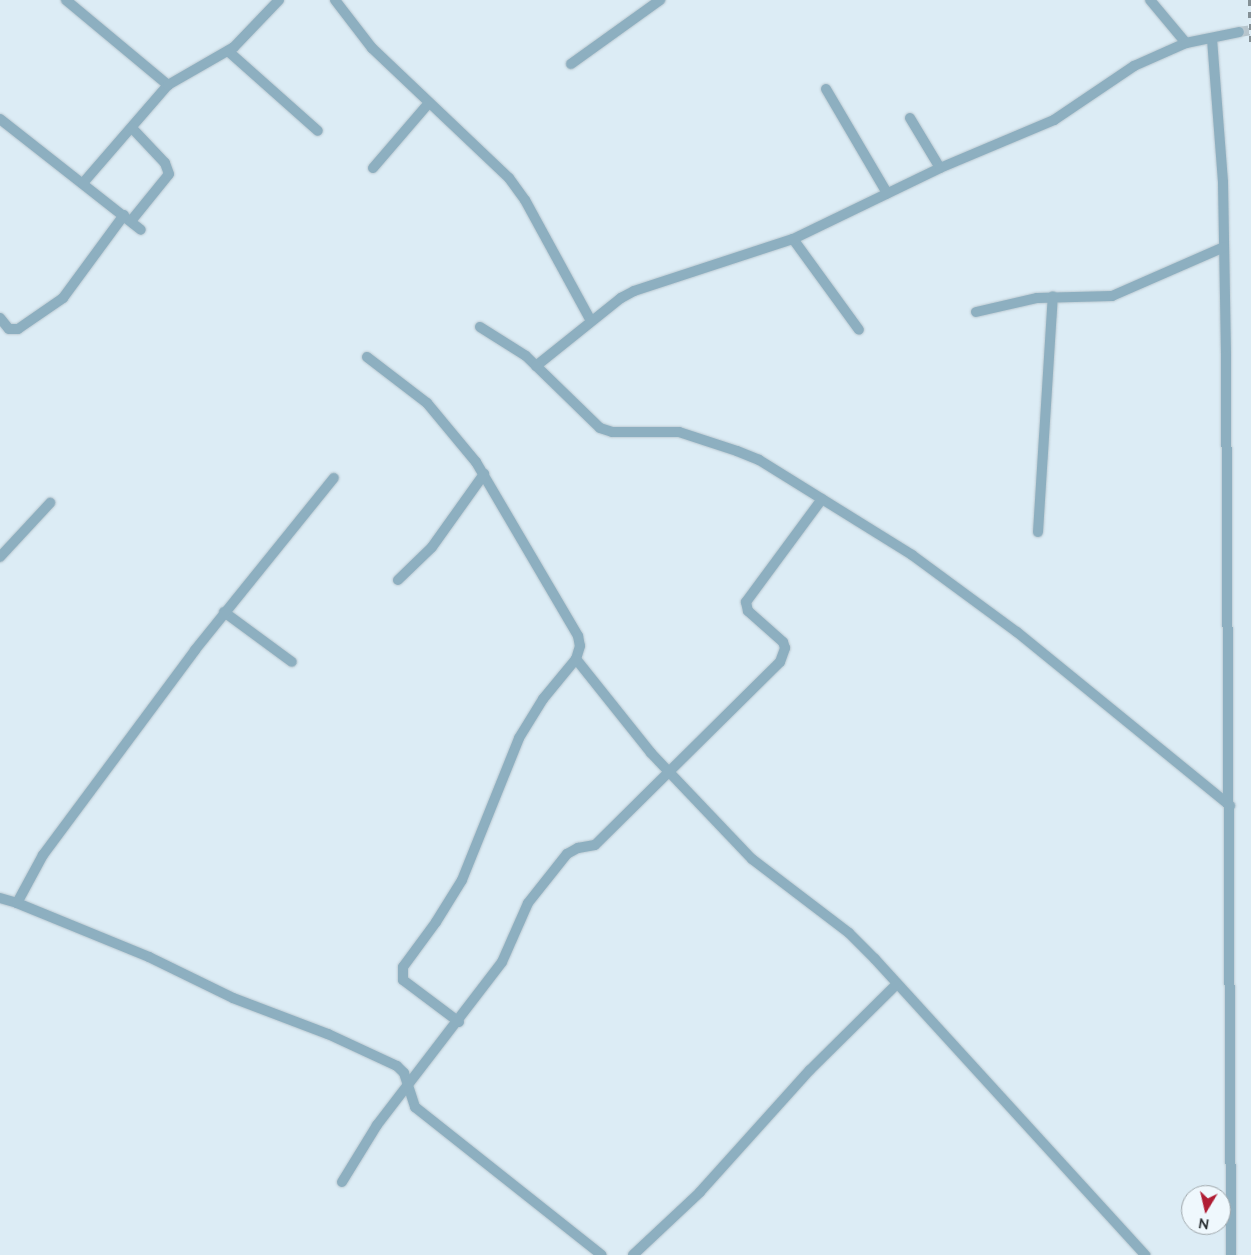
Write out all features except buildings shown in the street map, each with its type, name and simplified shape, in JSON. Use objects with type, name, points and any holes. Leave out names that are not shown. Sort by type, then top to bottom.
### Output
[{"type":"street","points":[[66,0],[168,85]]},
{"type":"street","points":[[83,183],[168,85],[228,51],[263,20],[279,0]]},
{"type":"street","points":[[335,0],[372,48],[509,178],[525,200],[591,321]]},
{"type":"street","points":[[571,64],[660,0]]},
{"type":"street","points":[[1150,0],[1186,43]]},
{"type":"street","points":[[536,366],[591,321],[634,291],[794,239],[940,168],[1054,120],[1134,66],[1186,43],[1238,32]]},
{"type":"street","points":[[1212,39],[1224,247],[1230,806],[1232,1255]]},
{"type":"street","points":[[228,51],[318,131]]},
{"type":"street","points":[[826,89],[887,193]]},
{"type":"street","points":[[373,168],[429,103]]},
{"type":"street","points":[[910,118],[940,168]]},
{"type":"street","points":[[0,119],[141,230]]},
{"type":"street","points":[[0,318],[9,329],[18,329],[63,298],[127,218],[169,174],[165,163],[132,128]]},
{"type":"street","points":[[794,239],[859,330]]},
{"type":"street","points":[[976,312],[1053,296],[1112,296],[1224,247]]},
{"type":"street","points":[[1038,532],[1053,296]]},
{"type":"street","points":[[480,327],[518,350],[600,428],[612,432],[664,429],[694,436],[759,460],[912,555],[1017,632],[1230,806]]},
{"type":"street","points":[[367,357],[414,391],[439,415],[484,474],[578,636],[580,646],[576,659],[543,699],[519,738],[462,880],[436,922],[402,967],[403,980],[459,1022]]},
{"type":"street","points":[[398,580],[432,547],[484,474]]},
{"type":"street","points":[[17,902],[43,855],[224,612],[334,478]]},
{"type":"street","points":[[342,1182],[377,1125],[459,1022],[510,950],[528,903],[568,854],[578,848],[596,845],[628,810],[670,773],[784,654],[783,642],[748,611],[746,602],[822,499]]},
{"type":"street","points":[[0,558],[50,503]]},
{"type":"street","points":[[224,612],[292,662]]},
{"type":"street","points":[[576,659],[670,773],[752,859],[849,933],[1145,1255]]},
{"type":"street","points":[[0,898],[17,902],[149,957],[233,998],[328,1034],[397,1066],[409,1085],[415,1107],[602,1255]]},
{"type":"street","points":[[633,1255],[700,1192],[810,1070],[896,984]]},
{"type":"tunnel","points":[[1239,32],[1251,30]]},
{"type":"railway","points":[[1250,0],[1251,45]]}]
